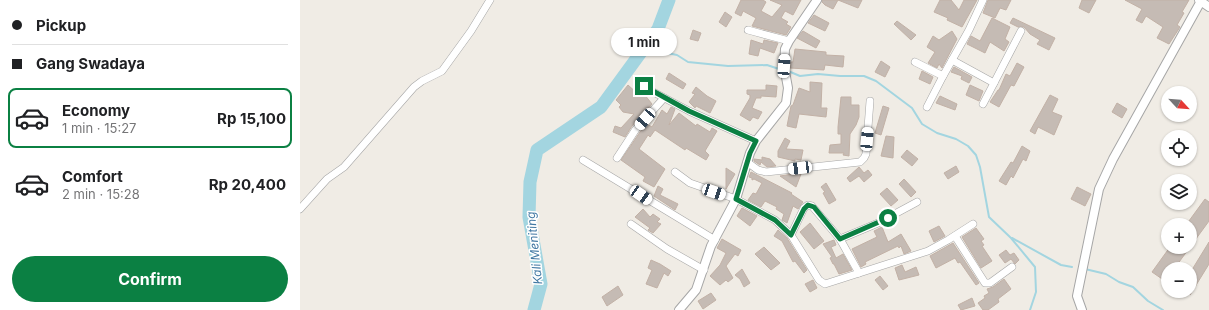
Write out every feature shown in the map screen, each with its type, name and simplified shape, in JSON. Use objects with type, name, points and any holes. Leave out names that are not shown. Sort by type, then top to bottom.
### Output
[{"type":"street","points":[[300,208],[327,179],[344,167],[414,87],[422,81],[442,71],[471,31],[490,0]]},
{"type":"street","points":[[679,310],[696,290],[715,240],[736,199],[747,162],[756,141],[764,128],[785,106],[788,88],[784,66],[785,49],[817,0]]},
{"type":"street","points":[[927,107],[969,30],[983,0]]},
{"type":"street","points":[[1082,310],[1076,296],[1099,189],[1103,179],[1201,0],[1209,7]]},
{"type":"street","points":[[748,30],[789,41]]},
{"type":"street","points":[[983,104],[1021,31]]},
{"type":"street","points":[[952,60],[994,83]]},
{"type":"street","points":[[915,62],[943,76]]},
{"type":"street","points":[[644,86],[689,111],[756,141]]},
{"type":"street","points":[[617,158],[636,129],[664,98]]},
{"type":"street","points":[[747,162],[758,170],[766,172],[860,162],[866,154],[870,101]]},
{"type":"street","points":[[583,160],[715,240]]},
{"type":"street","points":[[675,172],[696,186],[736,199],[775,220],[791,235],[822,283],[828,284],[928,251],[973,224]]},
{"type":"street","points":[[840,239],[878,223],[917,202]]},
{"type":"street","points":[[791,235],[804,208],[810,205],[814,207],[840,239],[859,273]]},
{"type":"street","points":[[631,224],[667,249],[704,270]]},
{"type":"street","points":[[955,236],[985,283],[990,282],[1012,267]]},
{"type":"building","points":[[741,0],[763,0],[766,2],[761,11],[772,17],[782,5],[770,0],[801,0],[793,15],[785,11],[781,18],[788,22],[786,24],[791,27],[786,35],[752,26],[756,18],[743,11],[741,16],[735,13]]},
{"type":"building","points":[[822,0],[838,0],[833,9],[825,5]]},
{"type":"building","points":[[838,0],[862,0],[858,8]]},
{"type":"building","points":[[940,0],[951,0],[959,10],[964,0],[977,0],[962,27],[947,20],[948,18],[934,12]]},
{"type":"building","points":[[988,0],[1011,0],[1006,10],[1000,8],[995,18],[983,13]]},
{"type":"building","points":[[1082,0],[1096,0],[1089,13],[1079,8]]},
{"type":"building","points":[[1125,0],[1189,0],[1177,25],[1180,27],[1169,44],[1157,38],[1163,27],[1146,16],[1142,23],[1136,20],[1142,9]]},
{"type":"building","points":[[725,12],[732,17],[726,27],[719,22]]},
{"type":"building","points":[[814,15],[829,23],[825,31],[808,23]]},
{"type":"building","points":[[992,18],[1010,27],[1005,39],[1009,42],[1004,51],[990,42],[985,53],[967,44],[971,36],[980,41]]},
{"type":"building","points":[[1013,18],[1055,38],[1049,50],[1037,44],[1040,40],[1030,34],[1024,27],[1018,27],[1010,23]]},
{"type":"building","points":[[897,21],[916,35],[911,40],[894,24]]},
{"type":"building","points":[[693,30],[701,33],[698,41],[690,39]]},
{"type":"building","points":[[803,31],[820,41],[816,48],[797,38]]},
{"type":"building","points":[[952,31],[957,39],[942,68],[939,64],[937,68],[928,63],[935,52],[927,47],[933,36],[939,40]]},
{"type":"building","points":[[751,40],[763,44],[764,40],[778,43],[774,53],[760,48],[758,56],[749,54]]},
{"type":"building","points":[[795,49],[826,52],[826,55],[844,56],[843,67],[825,65],[824,70],[790,68],[790,62],[793,62]]},
{"type":"building","points":[[881,61],[890,67],[885,77],[875,72]]},
{"type":"building","points":[[1017,63],[1024,67],[1014,86],[1011,85],[999,107],[990,102],[999,90],[1006,74],[1010,76]]},
{"type":"building","points":[[954,67],[972,77],[969,83],[961,79],[962,76],[951,72]]},
{"type":"building","points":[[922,71],[933,77],[930,84],[919,79]]},
{"type":"building","points":[[669,73],[686,84],[683,89],[666,79]]},
{"type":"building","points":[[810,82],[822,83],[821,108],[827,108],[826,117],[799,114],[796,128],[787,126],[791,106],[793,105],[799,88],[810,92]]},
{"type":"building","points":[[628,85],[639,95],[641,92],[644,94],[652,104],[632,126],[625,137],[613,132],[615,126],[621,128],[634,114],[623,112],[619,107],[621,105],[616,100]]},
{"type":"building","points":[[766,85],[777,86],[776,97],[761,96],[761,98],[756,98],[752,108],[762,112],[758,119],[753,117],[750,121],[740,115],[750,98],[750,95],[747,94],[747,90],[766,90]]},
{"type":"building","points":[[970,85],[983,91],[979,101],[966,95]]},
{"type":"building","points":[[696,87],[716,101],[710,113],[696,106],[695,108],[689,102],[695,94],[692,93]]},
{"type":"building","points":[[1050,95],[1058,99],[1052,112],[1062,116],[1054,135],[1038,127],[1035,134],[1030,131]]},
{"type":"building","points":[[940,96],[957,104],[955,110],[936,103]]},
{"type":"building","points":[[841,97],[851,97],[851,105],[859,105],[859,117],[850,134],[849,156],[843,155],[844,153],[829,153],[830,145],[841,144],[841,134],[838,134],[838,127]]},
{"type":"building","points":[[1117,103],[1127,109],[1122,118],[1112,112]]},
{"type":"building","points":[[883,106],[889,108],[881,135],[875,133]]},
{"type":"building","points":[[671,107],[675,109],[669,125],[679,113],[696,126],[697,124],[710,132],[712,128],[717,131],[705,151],[709,155],[706,160],[686,148],[685,150],[655,130],[650,137],[648,135],[639,149],[665,169],[654,187],[643,181],[645,177],[621,160],[647,124],[652,127],[662,110],[667,114]]},
{"type":"building","points":[[886,136],[894,137],[893,158],[881,156]]},
{"type":"building","points":[[785,138],[790,141],[786,149],[803,150],[801,160],[795,159],[795,161],[778,157],[778,151]]},
{"type":"building","points":[[1022,146],[1030,151],[1026,161],[1023,159],[1013,178],[1011,176],[1006,185],[999,181],[1011,162],[1013,163]]},
{"type":"building","points":[[907,150],[918,159],[912,166],[901,157]]},
{"type":"building","points":[[762,157],[770,159],[776,166],[767,167],[761,162],[760,165],[754,161],[754,159],[762,160]]},
{"type":"building","points":[[956,166],[959,172],[948,179],[944,173]]},
{"type":"building","points":[[859,167],[864,173],[868,170],[872,175],[864,182],[859,176],[850,182],[847,178]]},
{"type":"building","points":[[726,168],[735,174],[726,189]]},
{"type":"building","points":[[751,172],[792,193],[791,194],[803,202],[798,209],[793,206],[787,223],[782,220],[784,214],[776,209],[777,207],[765,201],[761,207],[748,200],[753,193],[756,194],[762,183],[754,179],[752,180],[752,178],[749,177]]},
{"type":"building","points":[[801,174],[796,187],[780,176]]},
{"type":"building","points":[[904,179],[916,192],[911,197],[899,184]]},
{"type":"building","points":[[826,183],[836,200],[829,204],[823,193],[825,192],[821,187]]},
{"type":"building","points":[[658,186],[663,189],[660,195],[678,204],[675,210],[654,196]]},
{"type":"building","points":[[1077,187],[1091,194],[1085,206],[1071,199]]},
{"type":"building","points":[[887,188],[898,200],[891,206],[880,194]]},
{"type":"building","points":[[1205,199],[1209,202],[1209,221],[1197,237],[1197,218],[1191,218]]},
{"type":"building","points":[[742,208],[757,216],[750,226],[737,216]]},
{"type":"building","points":[[643,209],[650,217],[653,214],[660,219],[657,222],[661,224],[653,233],[648,230],[650,228],[635,217]]},
{"type":"building","points":[[810,223],[824,241],[814,249],[800,232]]},
{"type":"building","points":[[939,226],[945,236],[934,242],[929,231]]},
{"type":"building","points":[[882,227],[888,242],[901,234],[911,251],[904,254],[901,246],[899,248],[898,246],[865,262],[866,264],[861,267],[852,249],[877,237],[874,231]]},
{"type":"building","points":[[976,228],[984,239],[981,241],[984,245],[982,246],[992,261],[981,268],[962,237]]},
{"type":"building","points":[[778,230],[787,238],[807,270],[804,273],[795,261],[793,262],[782,241],[774,236]]},
{"type":"building","points":[[722,239],[741,250],[738,256],[735,254],[726,266],[733,278],[728,282],[726,280],[720,285],[710,276],[720,265],[726,253],[717,248]]},
{"type":"building","points":[[834,240],[836,245],[831,247],[836,258],[843,254],[852,270],[839,274],[833,264],[830,258],[832,257],[823,244]]},
{"type":"building","points":[[1209,242],[1209,264],[1197,284],[1197,262]]},
{"type":"building","points":[[953,243],[979,283],[976,285],[960,262],[958,263],[955,258],[936,268],[930,256]]},
{"type":"building","points":[[764,247],[780,263],[771,270],[755,254]]},
{"type":"building","points":[[1006,250],[1010,255],[1014,253],[1019,260],[1015,264],[1011,259],[1005,263],[999,255]]},
{"type":"building","points":[[1165,254],[1185,254],[1179,262],[1161,262],[1161,278],[1152,272]]},
{"type":"building","points":[[651,260],[671,271],[668,276],[664,273],[657,288],[646,284],[652,270],[648,268]]},
{"type":"building","points":[[902,265],[905,272],[916,267],[919,275],[899,280],[895,268]]},
{"type":"building","points":[[742,269],[750,283],[744,287],[740,279],[735,275]]},
{"type":"building","points":[[880,276],[888,286],[883,290],[875,280]]},
{"type":"building","points":[[1004,279],[1011,289],[998,299],[999,302],[988,310],[983,310],[978,303],[989,293],[987,289],[993,287]]},
{"type":"building","points":[[813,280],[817,288],[810,292],[805,284]]},
{"type":"building","points":[[618,286],[623,295],[607,306],[602,297]]},
{"type":"building","points":[[711,293],[716,300],[703,309],[698,301]]},
{"type":"building","points":[[972,298],[975,306],[961,310],[958,305]]},
{"type":"waterway","name":"Kali Meniting","points":[[534,310],[541,284],[529,217],[530,182],[537,150],[601,107],[658,29],[669,0]]},
{"type":"waterway","points":[[648,43],[657,51],[677,55],[688,62],[728,66],[767,65],[782,70]]},
{"type":"waterway","points":[[788,71],[800,76],[818,74],[864,76],[876,81],[912,108],[922,124],[937,133],[956,139],[968,146],[976,155],[980,167],[989,217],[1011,238],[1035,267],[1036,292],[1030,310]]},
{"type":"waterway","points":[[1012,238],[1061,265],[1072,267]]},
{"type":"waterway","points":[[1085,269],[1106,274],[1119,282],[1133,287],[1148,301],[1163,310]]},
{"type":"route","points":[[644,86],[689,111],[756,141],[750,153],[740,191],[736,199],[775,220],[791,235],[805,207],[808,205],[814,207],[840,239],[888,218]]}]
